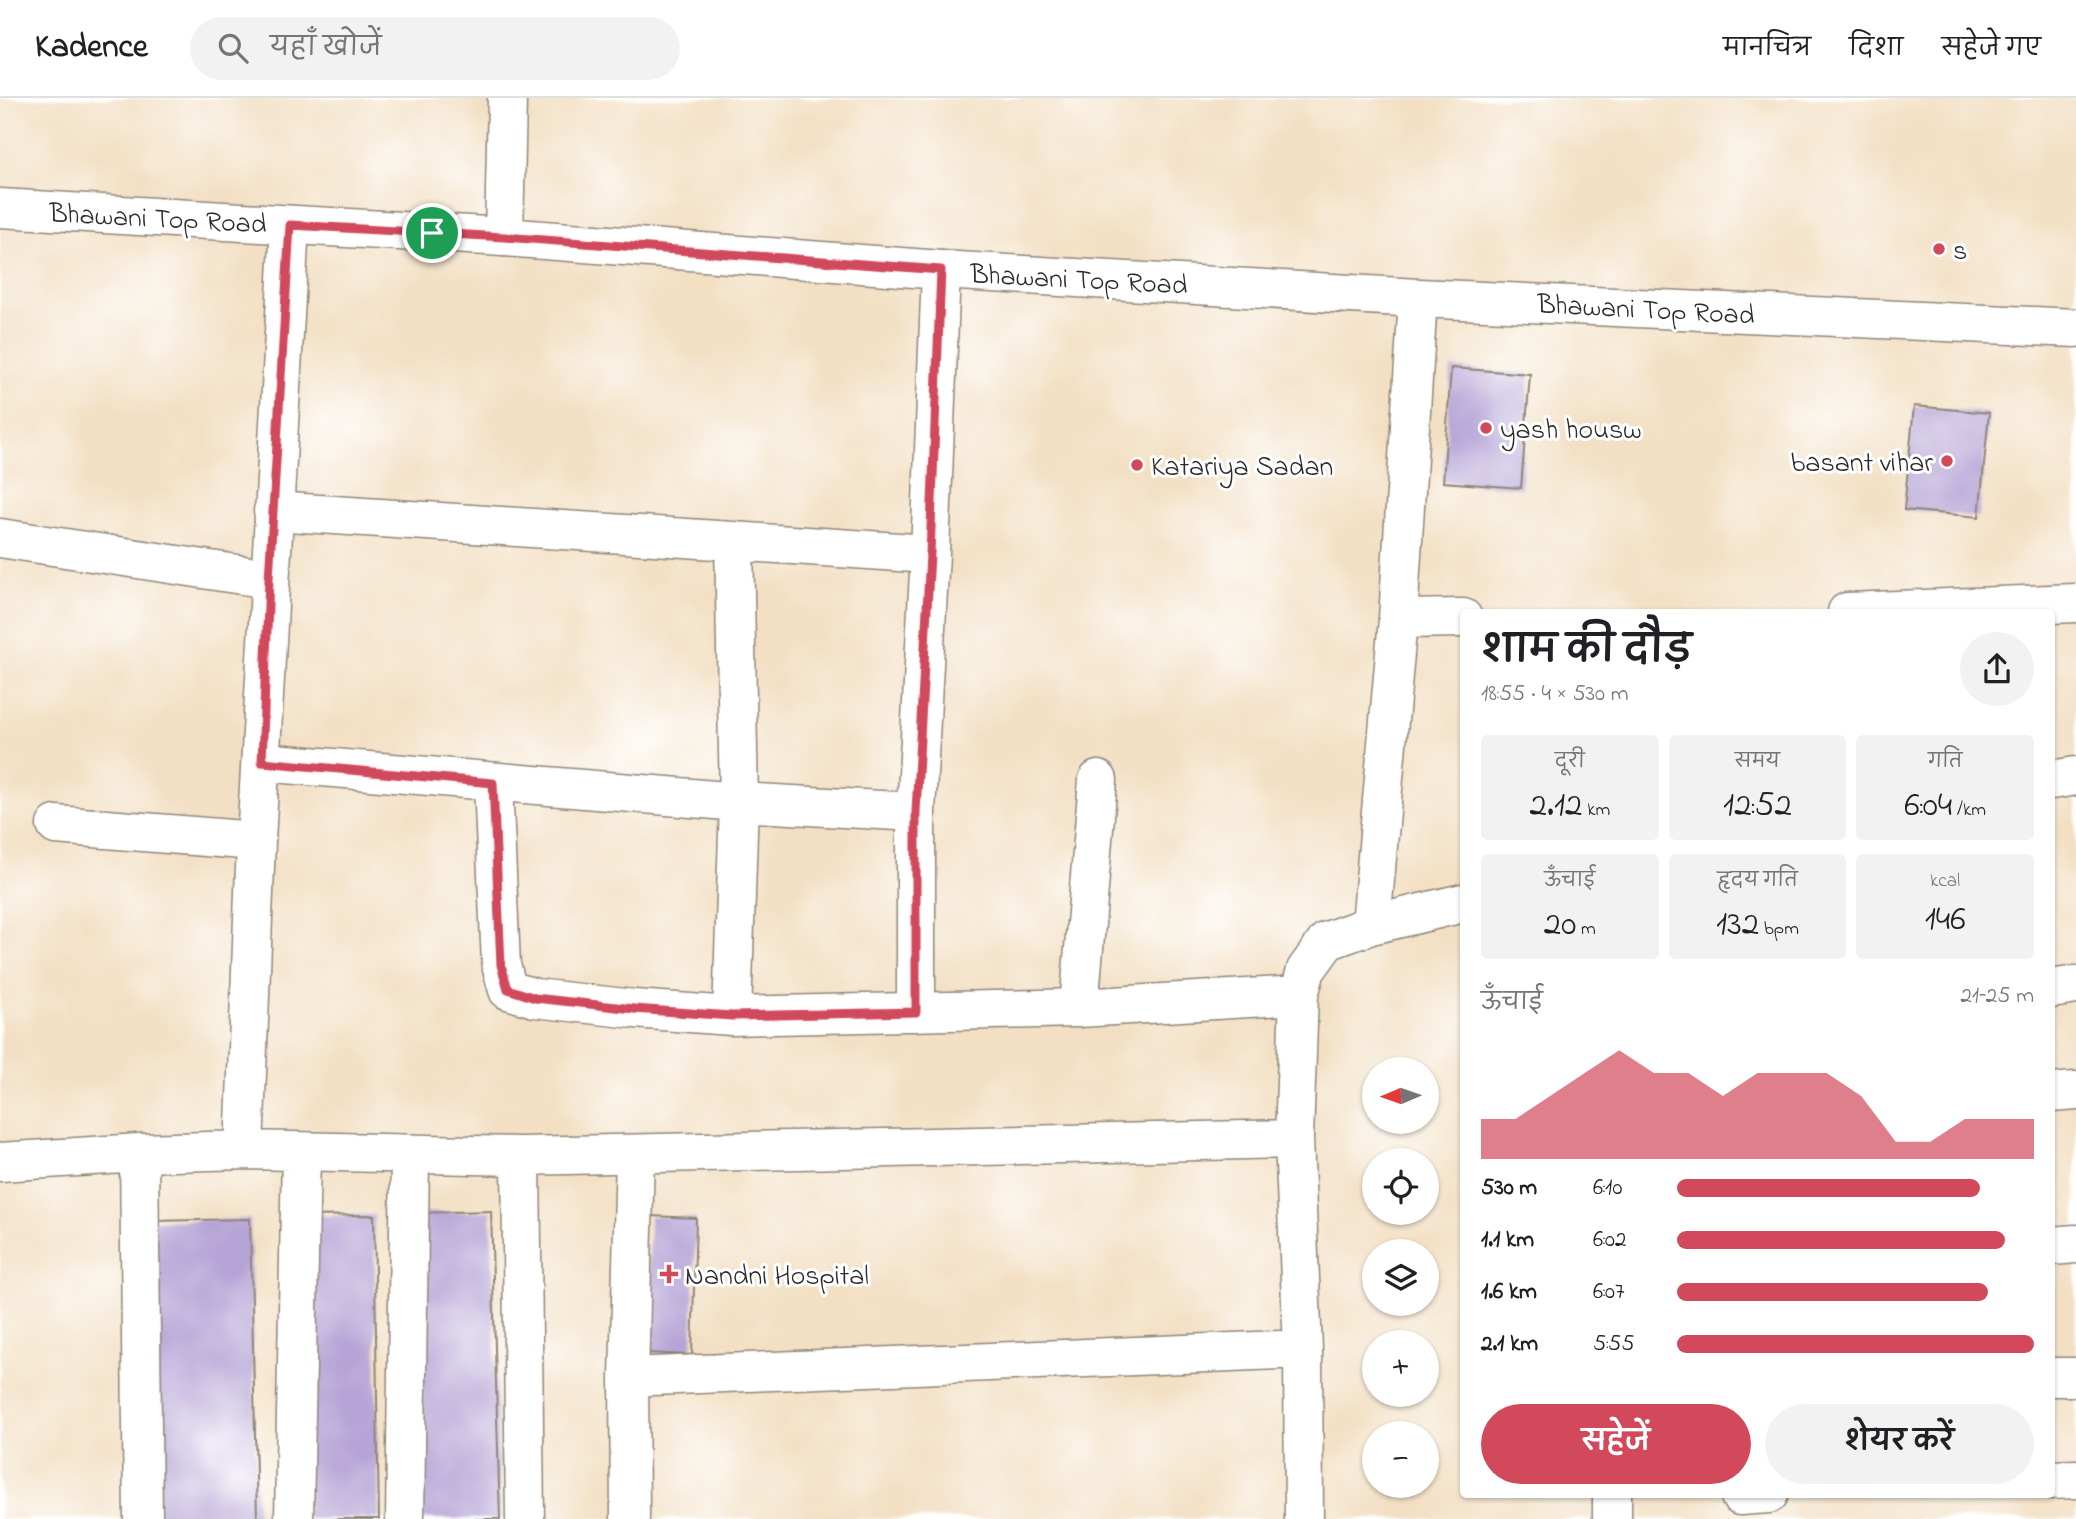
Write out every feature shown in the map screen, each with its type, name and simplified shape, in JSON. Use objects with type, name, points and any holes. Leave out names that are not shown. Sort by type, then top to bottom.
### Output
[{"type":"street","points":[[504,237],[506,98]]},
{"type":"street","name":"Bhawani Top Road","points":[[0,208],[504,237],[941,270],[1418,298],[2076,328]]},
{"type":"street","points":[[244,1150],[269,579],[290,225]]},
{"type":"street","points":[[916,1012],[916,812],[941,270]]},
{"type":"street","points":[[1371,926],[1398,618],[1418,298]]},
{"type":"street","points":[[273,511],[930,554]]},
{"type":"street","points":[[0,538],[269,579]]},
{"type":"street","points":[[732,1016],[739,802],[734,541]]},
{"type":"street","points":[[1923,609],[2076,603]]},
{"type":"street","points":[[1398,618],[1460,618]]},
{"type":"street","points":[[262,762],[739,802],[916,812]]},
{"type":"street","points":[[2055,779],[2076,776]]},
{"type":"street","points":[[1079,1008],[1098,780]]},
{"type":"street","points":[[493,783],[501,965],[508,989],[535,998],[732,1016],[1079,1008],[1299,995]]},
{"type":"street","points":[[56,825],[256,841]]},
{"type":"street","points":[[1304,1519],[1303,1349],[1294,1139],[1299,995],[1306,970],[1327,941],[1371,926],[1460,904]]},
{"type":"street","points":[[2055,988],[2076,985]]},
{"type":"street","points":[[2055,1093],[2076,1091]]},
{"type":"street","points":[[0,1162],[139,1153],[244,1150],[410,1156],[521,1156],[1294,1139]]},
{"type":"street","points":[[139,1153],[143,1519]]},
{"type":"street","points":[[294,1519],[300,1153]]},
{"type":"street","points":[[630,1519],[629,1377],[635,1154]]},
{"type":"street","points":[[405,1519],[410,1156]]},
{"type":"street","points":[[521,1156],[525,1519]]},
{"type":"street","points":[[2055,1246],[2076,1244]]},
{"type":"street","points":[[629,1377],[1303,1349]]},
{"type":"street","points":[[2055,1377],[2076,1377]]},
{"type":"street","points":[[2055,1480],[2076,1479]]},
{"type":"street","points":[[1612,1498],[1612,1519]]},
{"type":"building","name":"yash housw","points":[[1451,368],[1530,374],[1521,488],[1443,482]]},
{"type":"building","name":"basant vihar","points":[[1914,406],[1989,413],[1979,517],[1904,510]]},
{"type":"building","points":[[491,1211],[500,1519],[422,1519],[413,1213]]},
{"type":"building","points":[[374,1215],[379,1519],[307,1519],[302,1216]]},
{"type":"building","points":[[650,1216],[696,1218],[692,1355],[646,1353]]},
{"type":"building","points":[[250,1219],[257,1519],[158,1519],[151,1221]]},
{"type":"place","name":"s","points":[[1939,249]]},
{"type":"place","name":"yash housw","points":[[1486,428]]},
{"type":"place","name":"basant vihar","points":[[1947,461]]},
{"type":"place","name":"Katariya Sadan","points":[[1137,465]]},
{"type":"place","name":"Nandni Hospital","points":[[669,1274]]},
{"type":"route","points":[[290,225],[432,233],[941,270],[916,812],[916,1012],[732,1016],[535,998],[508,989],[501,965],[493,783],[262,762],[269,579],[290,225]]}]
